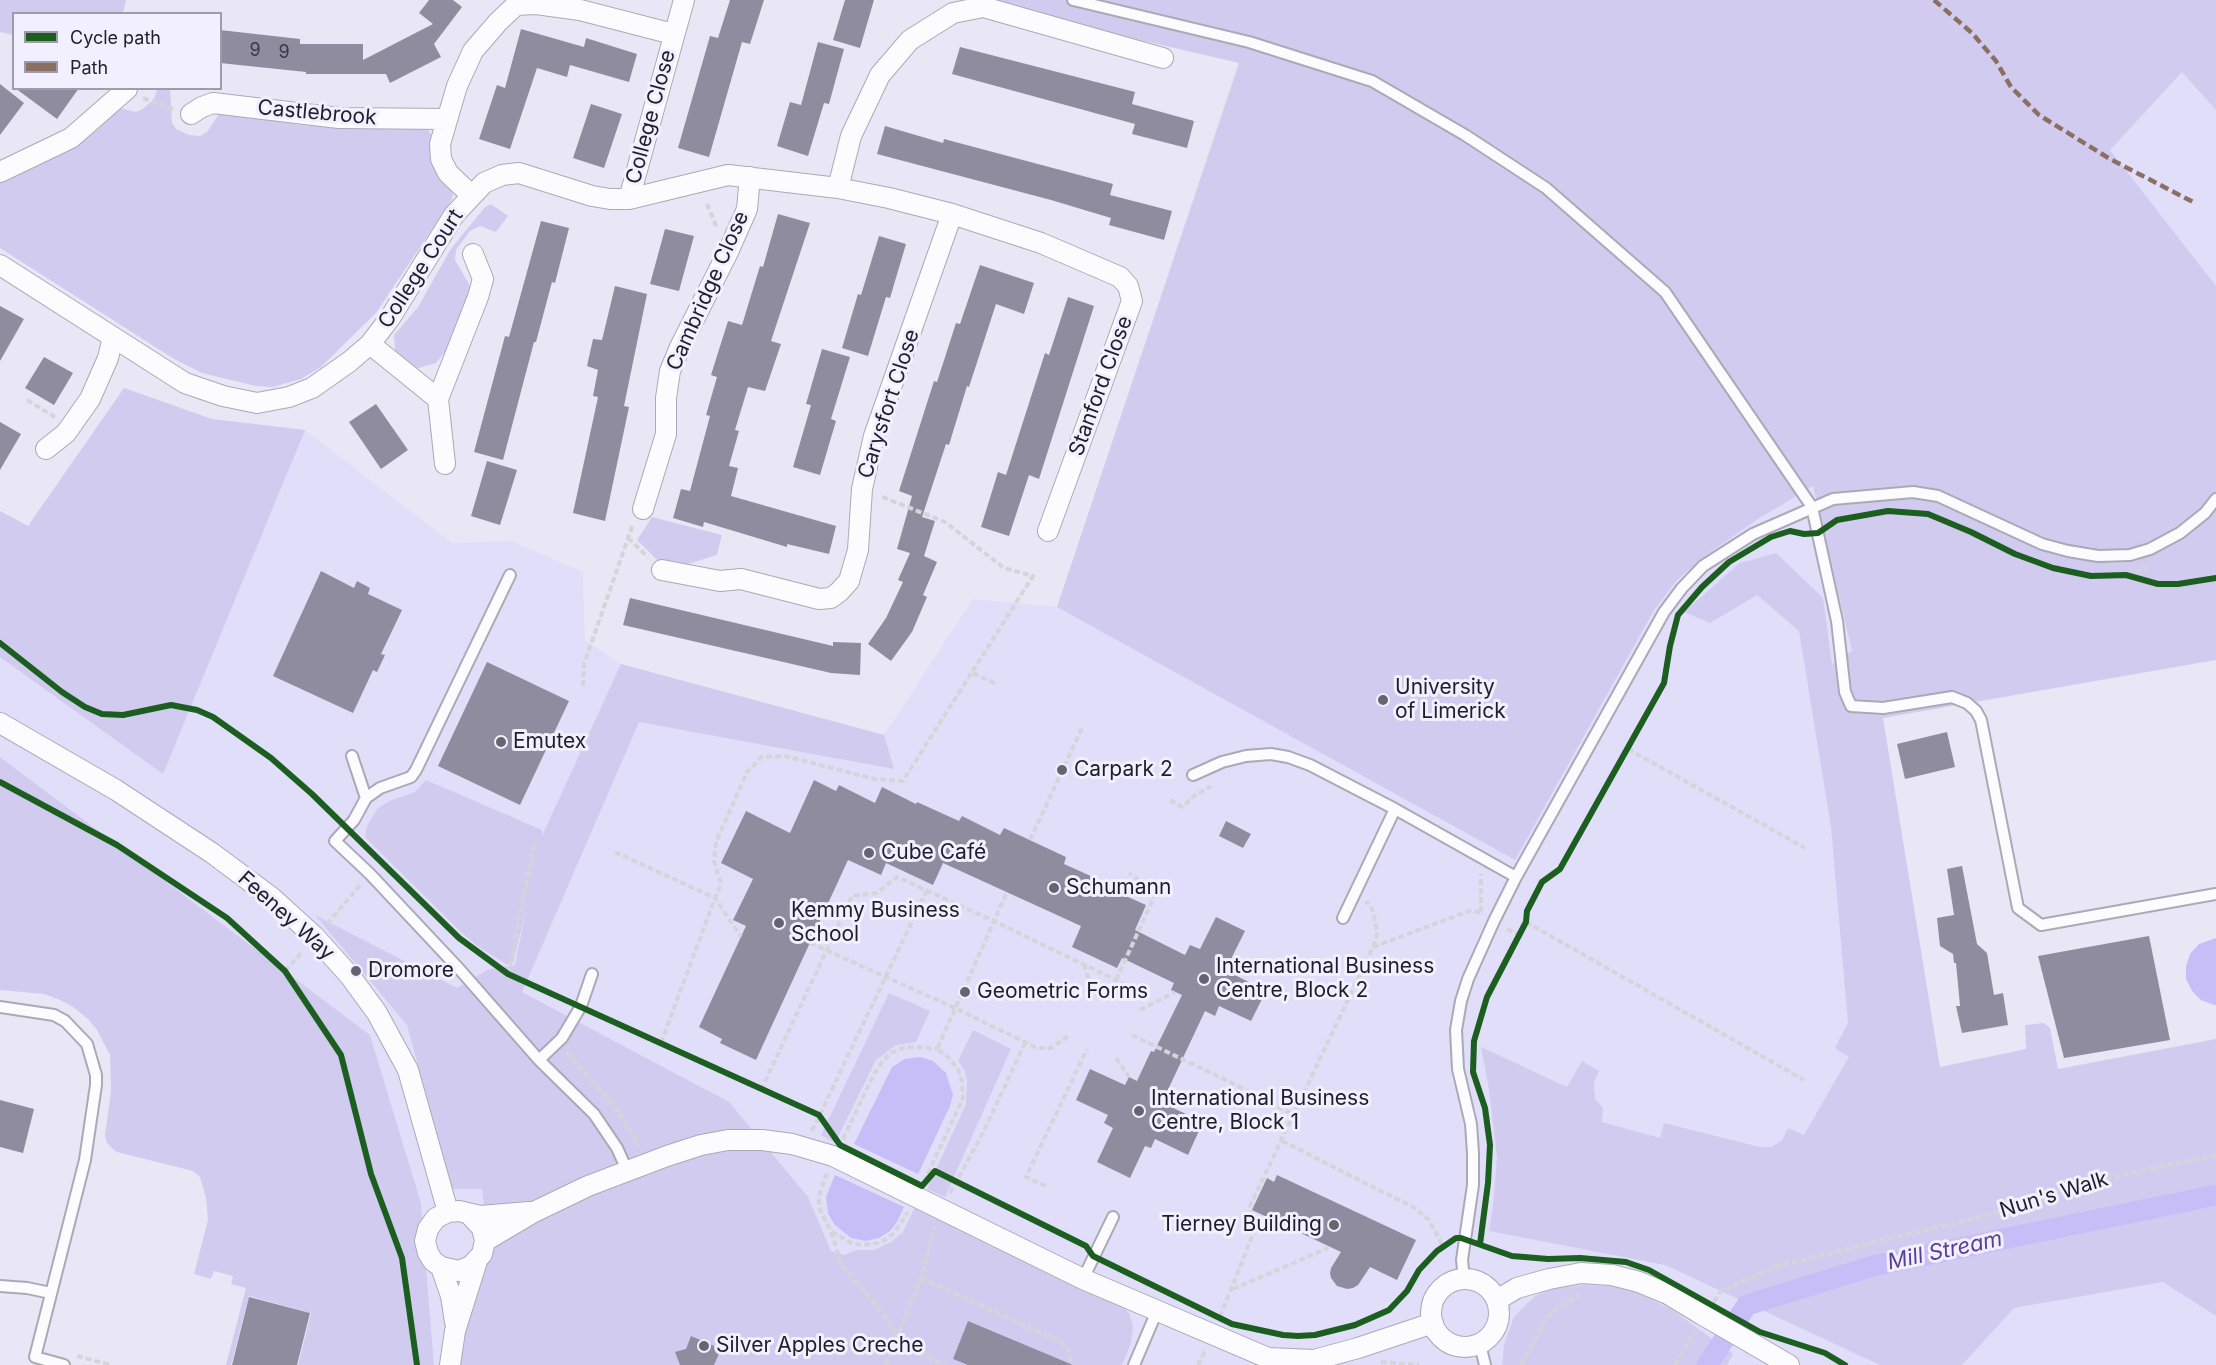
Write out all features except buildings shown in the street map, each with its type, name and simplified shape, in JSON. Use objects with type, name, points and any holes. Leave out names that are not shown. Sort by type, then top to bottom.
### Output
[{"type":"street","name":"College Close","points":[[629,199],[684,0]]},
{"type":"street","name":"College Close","points":[[447,119],[457,86],[473,51],[511,3],[580,10],[673,34]]},
{"type":"street","points":[[838,188],[851,136],[880,75],[910,40],[953,13],[983,8],[1163,58]]},
{"type":"street","points":[[0,172],[71,138],[126,90]]},
{"type":"street","name":"Castlebrook","points":[[182,111],[213,103],[339,118],[447,119]]},
{"type":"street","points":[[447,119],[440,144],[441,159],[448,173],[471,195]]},
{"type":"street","name":"College Court","points":[[0,265],[185,382],[223,396],[257,403],[289,397],[312,388],[370,344],[401,301],[453,215],[484,183],[502,175],[519,173],[592,196],[629,199],[728,175],[838,188],[952,214]]},
{"type":"street","name":"Cambridge Close","points":[[643,509],[666,434],[666,398],[670,371],[747,209],[750,177]]},
{"type":"street","name":"Carysfort Close","points":[[662,570],[720,581],[741,579],[819,599],[831,598],[849,581],[858,550],[862,489],[874,436],[952,214]]},
{"type":"street","name":"Stanford Close","points":[[952,214],[1041,243],[1120,277],[1128,286],[1132,301],[1048,531]]},
{"type":"street","points":[[445,464],[438,399],[483,279],[473,254]]},
{"type":"street","points":[[46,449],[71,426],[90,399],[108,358],[113,337]]},
{"type":"street","points":[[370,344],[438,399]]},
{"type":"street","name":"Feeney Way","points":[[0,723],[117,790],[212,854],[271,897],[315,937],[350,976],[377,1013],[408,1070],[448,1212]]},
{"type":"street","points":[[485,1241],[534,1212],[627,1170],[701,1145],[728,1140],[762,1140],[805,1146],[917,1188],[1083,1279],[1260,1355],[1293,1361],[1314,1360],[1347,1352],[1433,1323]]},
{"type":"street","points":[[470,1215],[482,1228],[485,1241],[482,1254],[471,1266],[459,1270],[441,1267],[428,1253],[425,1241],[428,1229],[436,1218],[448,1212],[459,1211],[480,1216],[534,1212]]},
{"type":"street","points":[[450,1365],[455,1331],[477,1261]]},
{"type":"street","points":[[441,1267],[454,1310],[455,1331]]},
{"type":"street","points":[[1497,1300],[1517,1288],[1549,1279],[1581,1273],[1612,1275],[1639,1282],[1708,1308],[1753,1344],[1789,1365]]},
{"type":"street","points":[[1464,1279],[1484,1284],[1497,1300],[1499,1320],[1495,1330],[1480,1344],[1469,1347],[1457,1346],[1447,1341],[1438,1334],[1433,1323],[1433,1303],[1437,1293],[1454,1281],[1464,1279]]},
{"type":"lane","points":[[1073,0],[1249,42],[1372,81],[1465,135],[1546,188],[1665,292],[1812,507],[1837,621],[1845,692],[1851,706],[1883,708],[1953,697],[1976,711],[1981,720],[2018,908],[2041,925],[2216,894]]},
{"type":"lane","points":[[1464,1279],[1462,1260],[1473,1185],[1473,1153],[1471,1124],[1458,1070],[1456,1030],[1468,979],[1516,877],[1659,621],[1682,588],[1703,566],[1753,534],[1833,499],[1913,492],[1938,496],[2042,544],[2098,556],[2130,555],[2150,549],[2180,533],[2205,513],[2216,499]]},
{"type":"lane","points":[[510,575],[416,770],[411,777],[380,788],[366,798],[354,820],[335,841],[370,874],[461,970],[539,1060],[594,1114],[617,1148],[627,1170]]},
{"type":"lane","points":[[1193,775],[1222,762],[1246,756],[1271,754],[1288,757],[1310,765],[1395,809],[1516,877]]},
{"type":"lane","points":[[352,756],[366,798]]},
{"type":"lane","points":[[1344,918],[1395,809]]},
{"type":"lane","points":[[539,1060],[562,1038],[581,1006],[592,974]]},
{"type":"lane","points":[[0,1007],[54,1015],[65,1021],[87,1044],[96,1075],[85,1160],[33,1361],[64,1365]]},
{"type":"lane","points":[[1083,1279],[1113,1217]]},
{"type":"lane","points":[[0,1286],[27,1287],[51,1293]]},
{"type":"lane","points":[[1134,1365],[1157,1311]]},
{"type":"lane","points":[[1480,1344],[1485,1365]]},
{"type":"path","points":[[129,90],[150,101],[182,111]]},
{"type":"path","points":[[27,400],[71,426]]},
{"type":"path","points":[[661,1043],[722,884],[714,861],[716,842],[747,772],[762,757],[785,756],[874,778],[903,781],[1033,576],[1004,568],[945,522],[862,489]]},
{"type":"path","points":[[628,538],[662,570]]},
{"type":"path","points":[[2114,575],[2126,575],[2144,580]]},
{"type":"path","points":[[972,673],[996,684]]},
{"type":"path","points":[[1030,840],[1083,726]]},
{"type":"path","points":[[1623,759],[1634,739]]},
{"type":"path","points":[[1628,749],[1805,848]]},
{"type":"path","points":[[1170,800],[1182,807],[1212,785]]},
{"type":"path","points":[[508,974],[535,841]]},
{"type":"path","points":[[615,852],[715,898],[741,937]]},
{"type":"path","points":[[1116,980],[1156,893],[1129,873]]},
{"type":"path","points":[[1480,913],[1481,873]]},
{"type":"path","points":[[761,1090],[852,896],[877,894],[897,877],[1122,982],[1116,994]]},
{"type":"path","points":[[1209,1312],[1223,1319],[1255,1229],[1250,1206],[1377,936],[1372,911],[1357,888]]},
{"type":"path","points":[[805,1146],[927,890]]},
{"type":"path","points":[[937,1049],[1007,892]]},
{"type":"path","points":[[1373,947],[1472,910],[1520,936]]},
{"type":"path","points":[[1514,946],[1526,922],[1527,911]]},
{"type":"path","points":[[1526,922],[1804,1080]]},
{"type":"path","points":[[810,943],[955,1008],[1037,1048],[1051,1048],[1068,1036]]},
{"type":"path","points":[[276,964],[291,981]]},
{"type":"path","points":[[1084,964],[1092,988]]},
{"type":"path","points":[[498,967],[518,978]]},
{"type":"path","points":[[1140,1010],[1175,992]]},
{"type":"path","points":[[1132,1035],[1294,1115]]},
{"type":"path","points":[[651,1038],[670,1047]]},
{"type":"path","points":[[946,1200],[983,1133],[1024,1043]]},
{"type":"path","points":[[566,1047],[567,1052],[616,1109],[637,1140],[647,1163]]},
{"type":"path","points":[[831,1231],[851,1243],[862,1245],[878,1243],[894,1233],[904,1219],[917,1188],[963,1098],[958,1069],[937,1049],[902,1048],[891,1053],[881,1063],[870,1082],[840,1145]]},
{"type":"path","points":[[1046,1186],[1026,1177],[1087,1049]]},
{"type":"path","points":[[1116,1058],[1128,1077]]},
{"type":"path","points":[[752,1085],[771,1094]]},
{"type":"path","points":[[809,1111],[819,1115],[824,1123]]},
{"type":"path","points":[[835,1137],[840,1145]]},
{"type":"path","points":[[1282,1141],[1415,1208],[1429,1220],[1440,1249],[1456,1238],[1465,1239]]},
{"type":"path","points":[[828,1170],[819,1196],[819,1208],[831,1231],[842,1265],[888,1320],[897,1336]]},
{"type":"path","points":[[917,1188],[935,1171]]},
{"type":"path","points":[[946,1176],[964,1184]]},
{"type":"path","points":[[886,1365],[921,1278],[936,1219]]},
{"type":"path","points":[[1232,1290],[1328,1248]]},
{"type":"path","points":[[921,1278],[1061,1342],[1070,1353],[1072,1365]]},
{"type":"path","points":[[1521,1365],[1552,1312],[1585,1291]]},
{"type":"path","points":[[1675,1365],[1690,1339]]},
{"type":"path","points":[[894,1343],[945,1365]]},
{"type":"path","points":[[72,1355],[111,1365]]},
{"type":"path","points":[[1378,1362],[1419,1365]]},
{"type":"shaded area","points":[[0,0],[126,0],[123,12],[12,12],[12,35],[0,32]]},
{"type":"shaded area","points":[[969,0],[2216,0],[2216,110],[2182,72],[2110,150],[2216,286],[2216,660],[1883,718],[1940,1067],[2026,1049],[2025,1025],[2044,1023],[2050,1028],[2058,1069],[2216,1039],[2216,1316],[2163,1282],[2014,1308],[1962,1365],[1880,1365],[1665,1265],[1489,1231],[1497,1157],[1489,1089],[1481,1047],[1567,1087],[1582,1061],[1599,1071],[1594,1082],[1595,1099],[1603,1108],[1602,1122],[1660,1138],[1664,1123],[1760,1147],[1772,1147],[1782,1140],[1788,1128],[1804,1135],[1849,1057],[1835,1048],[1848,1023],[1831,827],[1799,631],[1757,595],[1710,623],[1684,612],[1740,563],[1776,553],[1823,598],[1832,664],[1852,651],[1813,486],[1758,519],[1705,556],[1677,580],[1654,610],[1515,860],[1057,607],[1239,63]]},
{"type":"shaded area","name":"University of Limerick","points":[[2216,0],[2216,584],[1852,651],[1922,1164],[2216,1093],[2216,1365],[434,1365],[421,1203],[370,1035],[0,757],[0,511],[28,526],[124,388],[212,419],[305,430],[452,543],[512,541],[583,572],[585,640],[621,664],[884,735],[973,599],[1057,607]]},
{"type":"shaded area","points":[[157,90],[170,90],[172,123],[176,129],[189,135],[200,136],[207,132],[219,114],[229,113],[301,125],[371,129],[419,126],[427,128],[431,134],[430,154],[433,167],[451,189],[453,195],[451,201],[376,313],[321,367],[301,379],[273,387],[256,386],[202,373],[174,359],[0,248],[0,180],[115,107],[136,112],[154,99]]},
{"type":"shaded area","points":[[491,204],[508,216],[496,232],[480,226],[470,231],[456,250],[455,260],[469,284],[470,291],[447,349],[436,363],[415,369],[405,363],[395,350],[394,335],[418,307],[450,250],[485,207]]},
{"type":"shaded area","points":[[124,388],[212,419],[305,430],[163,774],[0,657],[0,511],[28,526]]},
{"type":"shaded area","points":[[652,517],[722,535],[717,555],[675,568],[661,564],[637,540]]},
{"type":"shaded area","points":[[621,664],[884,735],[894,769],[639,722],[522,992],[729,1102],[808,1197],[831,1251],[844,1255],[856,1250],[874,1250],[891,1242],[903,1232],[915,1207],[1121,1305],[1129,1313],[1133,1326],[1131,1343],[1122,1365],[456,1365],[470,1305],[490,1256],[482,1189],[452,1189],[407,1025],[315,915],[457,988],[487,970],[515,965],[527,905],[513,963],[506,964],[477,946],[459,930],[365,837],[367,826],[378,808],[389,801],[415,792],[426,780],[542,830],[542,836]]},
{"type":"shaded area","points":[[0,757],[370,1035],[421,1203],[434,1365],[298,1365],[311,1313],[249,1296],[231,1365],[226,1365],[246,1288],[231,1284],[233,1276],[214,1271],[211,1279],[194,1274],[208,1220],[206,1198],[200,1177],[193,1171],[117,1152],[113,1149],[107,1143],[105,1135],[111,1091],[110,1055],[97,1030],[88,1019],[60,1000],[44,994],[0,990]]},
{"type":"shaded area","points":[[2216,938],[2216,1005],[2214,1005],[2201,1000],[2192,991],[2186,979],[2186,966],[2190,954],[2199,944]]},
{"type":"shaded area","points":[[889,993],[930,1011],[916,1042],[896,1045],[876,1060],[835,1143],[821,1135]]},
{"type":"shaded area","points":[[973,1030],[1011,1049],[945,1197],[927,1189],[966,1104],[967,1081],[964,1069],[958,1061]]},
{"type":"shaded area","points":[[921,1057],[933,1061],[946,1073],[953,1095],[918,1174],[854,1144],[892,1067],[905,1059]]},
{"type":"shaded area","points":[[835,1175],[904,1207],[890,1231],[879,1238],[866,1241],[851,1238],[834,1224],[828,1213],[826,1197]]},
{"type":"shaded area","points":[[1583,1285],[1612,1286],[1637,1293],[1671,1309],[1733,1354],[1727,1365],[1502,1365],[1504,1345],[1514,1317],[1523,1307],[1548,1289]]},
{"type":"waterway","name":"Mill Stream","points":[[1707,1365],[1747,1305],[1873,1266],[2216,1195]]},
{"type":"marked path","points":[[1934,0],[1972,33],[1996,61],[2011,87],[2039,115],[2110,159],[2193,202]]},
{"type":"cycle path","points":[[1480,1244],[1488,1183],[1490,1145],[1485,1108],[1473,1072],[1474,1041],[1487,997],[1526,922],[1527,911],[1542,882],[1560,869],[1664,683],[1678,615],[1702,587],[1729,562],[1771,537],[1790,531],[1804,534],[1818,533],[1837,520],[1888,511],[1928,514],[2015,554],[2053,568],[2091,576],[2126,575],[2158,584],[2178,584],[2216,578]]},
{"type":"cycle path","points":[[0,643],[62,692],[85,707],[102,714],[123,715],[171,705],[197,710],[213,717],[271,758],[312,794],[459,938],[508,974],[819,1115],[840,1145],[922,1186],[935,1171],[1086,1246],[1093,1256],[1232,1324],[1298,1336],[1315,1335],[1355,1325],[1389,1310],[1407,1291],[1419,1270],[1437,1251],[1456,1238],[1461,1238],[1512,1256],[1626,1262],[1649,1270],[1760,1332],[1825,1353],[1845,1365]]},
{"type":"cycle path","points":[[0,782],[117,845],[227,918],[285,971],[341,1055],[371,1174],[402,1258],[417,1365]]},
{"type":"place","name":"University of Limerick","points":[[1383,700]]},
{"type":"place","name":"Emutex","points":[[501,742]]},
{"type":"place","name":"Carpark 2","points":[[1062,770]]},
{"type":"place","name":"Cube Café","points":[[869,853]]},
{"type":"place","name":"Schumann","points":[[1054,888]]},
{"type":"place","name":"Kemmy Business School","points":[[779,923]]},
{"type":"place","name":"Dromore","points":[[356,971]]},
{"type":"place","name":"International Business Centre, Block 2","points":[[1204,979]]},
{"type":"place","name":"Geometric Forms","points":[[965,992]]},
{"type":"place","name":"International Business Centre, Block 1","points":[[1139,1111]]},
{"type":"place","name":"Tierney Building","points":[[1334,1225]]},
{"type":"place","name":"Silver Apples Creche","points":[[704,1346]]}]
